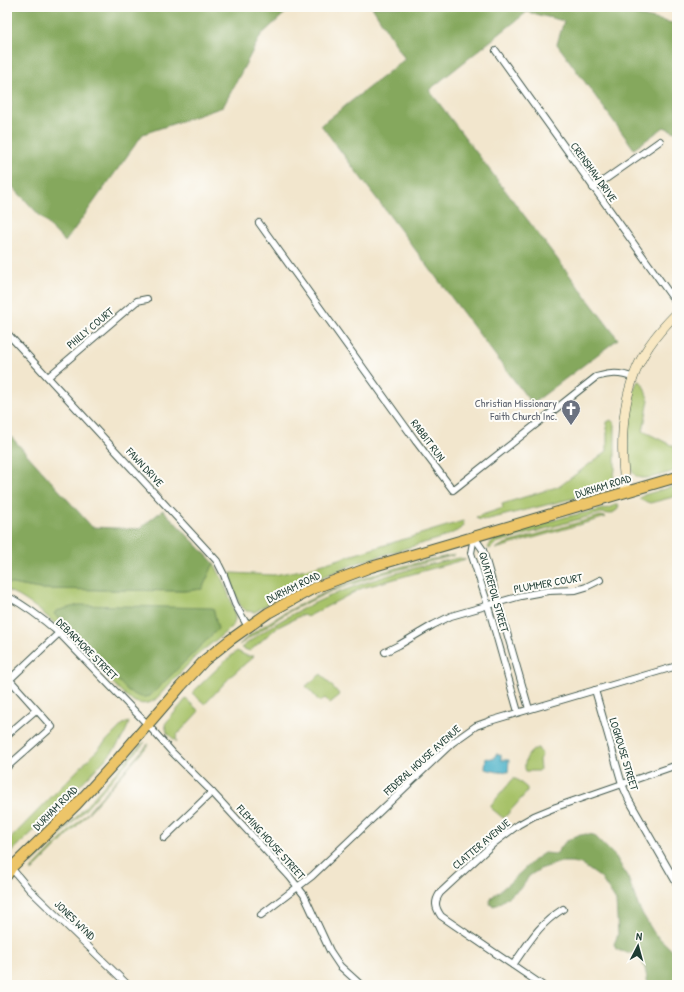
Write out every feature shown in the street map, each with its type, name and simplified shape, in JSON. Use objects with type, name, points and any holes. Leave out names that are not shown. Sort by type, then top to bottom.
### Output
[{"type":"main road","name":"DURHAM ROAD","points":[[8,868],[76,805],[205,660],[268,613],[331,582],[377,566],[677,477]]},
{"type":"street","name":"CRENSHAW DRIVE","points":[[496,51],[677,304]]},
{"type":"street","points":[[593,188],[660,141]]},
{"type":"street","name":"RABBIT RUN","points":[[259,223],[415,440],[453,490],[596,377],[610,373],[623,373],[634,378]]},
{"type":"street","name":"PHILLY COURT","points":[[48,376],[137,301],[147,299]]},
{"type":"street","points":[[626,491],[623,467],[623,437],[628,398],[634,378],[649,346],[677,313]]},
{"type":"street","name":"FAWN DRIVE","points":[[7,334],[48,376],[217,561],[235,604],[248,627]]},
{"type":"street","name":"QUATREFOIL STREET","points":[[474,537],[483,550],[529,709]]},
{"type":"street","name":"QUATREFOIL STREET","points":[[474,537],[471,553],[518,712]]},
{"type":"street","name":"PLUMMER COURT","points":[[385,652],[399,646],[451,616],[521,596],[548,591],[576,590],[600,580]]},
{"type":"street","name":"DEBARMORE STREET","points":[[7,596],[23,604],[46,621],[147,724]]},
{"type":"street","points":[[7,767],[52,727],[8,681],[59,633]]},
{"type":"street","name":"FEDERAL HOUSE AVENUE","points":[[261,915],[318,871],[452,743],[476,726],[518,712],[677,666]]},
{"type":"street","name":"LOGHOUSE STREET","points":[[595,690],[622,784],[629,800],[674,872],[677,884]]},
{"type":"street","points":[[7,735],[36,710]]},
{"type":"street","name":"FLEMING HOUSE STREET","points":[[147,724],[298,886],[304,895],[330,951],[340,966],[361,985]]},
{"type":"street","name":"CLATTER AVENUE","points":[[542,985],[441,916],[436,909],[435,904],[440,893],[500,838],[540,813],[677,765]]},
{"type":"street","points":[[164,838],[212,792]]},
{"type":"street","name":"JONES WYND","points":[[8,868],[128,985]]},
{"type":"street","points":[[513,965],[538,929],[563,909]]},
{"type":"green space","points":[[7,7],[292,7],[261,35],[223,107],[143,134],[65,242],[7,181],[7,128],[12,102],[7,104]]},
{"type":"green space","points":[[372,7],[601,7],[677,24],[677,133],[664,127],[634,149],[557,44],[564,21],[527,12],[429,90],[618,339],[532,404],[321,125],[405,59]]},
{"type":"green space","points":[[638,381],[640,381],[643,385],[649,400],[643,431],[677,448],[677,470],[650,478],[640,478],[636,476],[632,470],[629,459],[629,414],[634,388]]},
{"type":"green space","points":[[611,420],[615,424],[615,469],[612,480],[606,488],[599,492],[485,520],[478,519],[476,517],[503,508],[502,504],[560,486],[607,451],[607,422]]},
{"type":"green space","points":[[7,432],[92,527],[139,529],[163,510],[214,563],[202,589],[184,591],[40,589],[7,583]]},
{"type":"green space","points":[[677,485],[677,496],[650,503],[639,499],[644,495]]},
{"type":"green space","points":[[619,505],[617,510],[611,514],[601,513],[502,541],[496,543],[490,549],[488,548],[492,541],[503,535],[565,517],[608,508]]},
{"type":"green space","points":[[600,516],[606,517],[495,549],[504,544]]},
{"type":"green space","points":[[463,521],[464,525],[461,529],[444,537],[363,561],[309,582],[279,597],[255,612],[246,611],[240,605],[229,579],[231,573],[274,575],[307,569]]},
{"type":"green space","points":[[455,555],[382,574],[329,592],[288,612],[239,645],[273,620],[294,608],[338,587],[384,571]]},
{"type":"green space","points":[[459,558],[466,559],[362,588],[307,617],[304,614],[276,628],[250,651],[241,648],[265,630],[291,615],[344,590],[372,580],[430,564]]},
{"type":"green space","points":[[214,563],[233,606],[235,621],[232,627],[196,656],[155,700],[145,704],[135,702],[125,695],[77,645],[44,614],[20,597],[7,590],[7,583],[40,589],[184,591],[202,589]]},
{"type":"green space","points":[[79,605],[213,608],[218,629],[150,696],[140,697],[127,690],[54,614],[56,611]]},
{"type":"green space","points":[[237,651],[247,656],[254,656],[231,676],[205,704],[192,693]]},
{"type":"green space","points":[[321,674],[340,695],[330,703],[325,698],[320,702],[306,686]]},
{"type":"green space","points":[[186,699],[199,711],[177,735],[177,742],[167,733],[165,724]]},
{"type":"green space","points":[[129,722],[122,738],[106,759],[7,856],[7,842],[123,724]]},
{"type":"green space","points":[[145,742],[83,812],[31,864],[78,815],[140,745]]},
{"type":"green space","points":[[149,744],[74,829],[32,871],[32,869],[87,813]]},
{"type":"green space","points":[[537,748],[542,755],[539,760],[540,769],[539,771],[526,771],[526,758],[533,750]]},
{"type":"green space","points":[[513,779],[516,779],[527,788],[527,792],[503,818],[491,808],[491,805]]},
{"type":"green space","points":[[586,834],[594,835],[616,857],[628,878],[639,908],[654,933],[677,955],[677,985],[648,985],[644,966],[639,958],[631,953],[616,949],[614,944],[618,935],[616,901],[601,878],[581,864],[561,862],[540,869],[529,876],[523,886],[497,905],[493,906],[490,904],[493,896],[535,859],[544,853],[555,854],[565,842],[576,836]]},
{"type":"water","points":[[496,754],[501,755],[501,760],[509,760],[508,772],[498,772],[485,769],[486,758],[494,759]]},
{"type":"place","name":"Christian Missionary Faith Church Inc.","points":[[571,426]]}]
